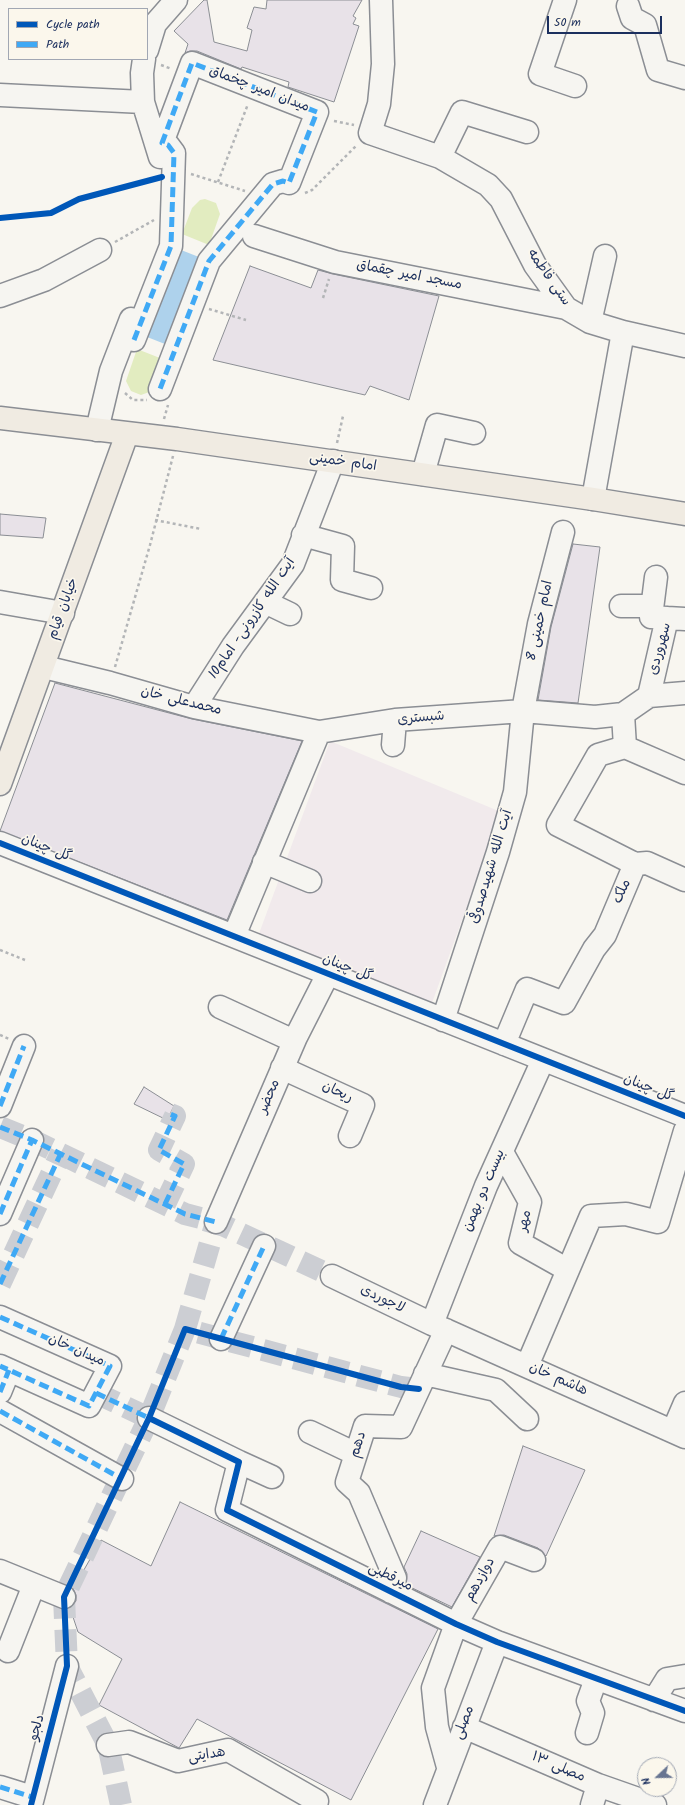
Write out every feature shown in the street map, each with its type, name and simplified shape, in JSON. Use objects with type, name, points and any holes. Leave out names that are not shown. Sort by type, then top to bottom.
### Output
[{"type":"main road","name":"امام خمینی","points":[[0,418],[177,439],[424,474],[685,514]]},
{"type":"main road","name":"خیابان قیام","points":[[0,784],[44,667],[127,434]]},
{"type":"street","points":[[148,47],[155,24],[176,0]]},
{"type":"street","points":[[370,133],[379,104],[383,64],[381,0]]},
{"type":"street","points":[[565,0],[540,74],[575,86]]},
{"type":"street","points":[[628,6],[632,18],[645,25],[658,70],[685,78]]},
{"type":"street","points":[[97,430],[111,371],[161,244],[163,165],[143,102],[142,73],[144,60]]},
{"type":"street","name":"میدان امیر چخماق","points":[[134,340],[171,246],[172,149],[168,145],[162,143],[192,63],[317,112],[289,183],[283,181],[276,182],[209,261],[160,389]]},
{"type":"street","points":[[0,95],[143,102]]},
{"type":"street","points":[[440,157],[462,112],[527,132]]},
{"type":"street","name":"ستی فاطمه","points":[[370,133],[440,157],[488,185],[501,199],[535,265],[566,308],[590,322],[623,332],[685,346]]},
{"type":"street","name":"مسجد امیر چقماق","points":[[254,236],[335,262],[566,308]]},
{"type":"street","points":[[0,296],[44,280],[100,250]]},
{"type":"street","points":[[590,322],[605,256]]},
{"type":"street","points":[[593,499],[623,332]]},
{"type":"street","points":[[424,474],[437,425],[474,433]]},
{"type":"street","name":"آیت الله کازرونی- امام10","points":[[194,707],[233,646],[293,564],[333,461]]},
{"type":"street","name":"امام خمینی 8","points":[[523,711],[539,624],[563,532]]},
{"type":"street","points":[[303,535],[343,546],[342,580],[371,588]]},
{"type":"street","name":"سهروردی","points":[[649,696],[668,614],[656,577]]},
{"type":"street","points":[[0,602],[63,613]]},
{"type":"street","points":[[265,602],[290,614]]},
{"type":"street","points":[[620,606],[668,614]]},
{"type":"street","name":"محمدعلی خان","points":[[44,667],[110,683],[194,707],[319,732]]},
{"type":"street","points":[[685,693],[649,696],[623,714],[625,747],[685,773]]},
{"type":"street","name":"شبستری","points":[[319,732],[395,720],[523,711],[595,717],[623,714]]},
{"type":"street","name":"آیت الله شهیدصدوقی","points":[[443,1020],[498,852],[515,792],[523,711]]},
{"type":"street","points":[[392,746],[395,720]]},
{"type":"street","points":[[234,936],[319,732]]},
{"type":"street","name":"ملک","points":[[504,1044],[527,989],[564,1003],[594,949],[604,935],[636,864],[558,825],[598,755],[625,747]]},
{"type":"street","name":"گل چینان","points":[[0,843],[683,1115]]},
{"type":"street","points":[[264,862],[310,881]]},
{"type":"street","points":[[636,864],[647,863],[685,880]]},
{"type":"street","name":"محضر","points":[[216,1222],[294,1041],[328,974]]},
{"type":"street","points":[[220,1007],[294,1041]]},
{"type":"street","points":[[2,1097],[24,1046]]},
{"type":"street","name":"بیست دو بهمن","points":[[439,1327],[502,1152],[543,1060]]},
{"type":"street","name":"ریحان","points":[[282,1068],[362,1105],[350,1136]]},
{"type":"street","points":[[527,1366],[591,1216],[626,1214],[658,1222],[683,1115]]},
{"type":"street","points":[[0,1214],[32,1140]]},
{"type":"street","name":"مهر","points":[[502,1152],[530,1202],[520,1243],[568,1270]]},
{"type":"street","points":[[221,1339],[264,1246]]},
{"type":"street","name":"لاجوردی","points":[[332,1276],[439,1327]]},
{"type":"street","name":"میدان خان","points":[[0,1317],[110,1366],[89,1406],[4,1368]]},
{"type":"street","name":"هاشم خان","points":[[439,1327],[679,1434]]},
{"type":"street","name":"دهم","points":[[391,1592],[395,1578],[359,1493],[347,1482],[365,1426],[401,1427],[425,1374],[439,1327]]},
{"type":"street","points":[[0,1392],[4,1368]]},
{"type":"street","points":[[425,1374],[496,1390],[526,1419]]},
{"type":"street","points":[[679,1434],[685,1403]]},
{"type":"street","points":[[0,1411],[122,1479]]},
{"type":"street","points":[[149,1418],[272,1477]]},
{"type":"street","points":[[310,1432],[356,1454]]},
{"type":"street","name":"میرقطبی","points":[[239,1462],[226,1510],[456,1624],[497,1642],[685,1711]]},
{"type":"street","name":"دوازدهم","points":[[456,1624],[500,1546],[534,1560]]},
{"type":"street","points":[[0,1571],[64,1597]]},
{"type":"street","points":[[8,1651],[34,1585]]},
{"type":"street","points":[[448,1767],[436,1727],[433,1688],[456,1624]]},
{"type":"street","name":"مصلی","points":[[436,1805],[448,1767],[497,1642]]},
{"type":"street","name":"دلجو","points":[[32,1801],[67,1666]]},
{"type":"street","points":[[654,1700],[667,1679],[685,1676]]},
{"type":"street","points":[[587,1733],[593,1713],[588,1701],[596,1679]]},
{"type":"street","name":"مصلی ۱۳","points":[[464,1727],[595,1795],[640,1802]]},
{"type":"street","name":"هدایتی","points":[[108,1745],[129,1742],[178,1761],[228,1750],[317,1801],[316,1805]]},
{"type":"street","points":[[0,1787],[32,1801]]},
{"type":"path","points":[[218,182],[254,88]]},
{"type":"path","points":[[298,195],[312,190],[370,133]]},
{"type":"path","points":[[173,168],[263,196]]},
{"type":"path","points":[[100,250],[162,216]]},
{"type":"path","points":[[203,307],[246,320]]},
{"type":"path","points":[[122,389],[130,398],[141,401],[156,395],[160,389]]},
{"type":"path","points":[[333,461],[343,416]]},
{"type":"path","points":[[110,683],[150,545],[155,520],[177,439]]},
{"type":"path","points":[[155,520],[201,530]]},
{"type":"path","points":[[0,950],[25,960]]},
{"type":"shaded area","points":[[330,741],[501,812],[432,1003],[257,939]]},
{"type":"green space","points":[[205,199],[216,203],[220,214],[209,245],[182,234],[192,208],[200,200]]},
{"type":"green space","points":[[137,349],[165,360],[152,391],[141,395],[131,391],[126,381]]},
{"type":"water","points":[[176,248],[204,259],[170,346],[142,335]]},
{"type":"building","points":[[204,0],[207,0],[214,42],[247,51],[252,30],[247,28],[254,7],[266,9],[267,0],[362,0],[353,16],[356,18],[353,24],[359,26],[334,102],[288,87],[289,82],[242,67],[241,69],[197,51],[185,53],[188,44],[174,31]]},
{"type":"building","points":[[250,266],[311,288],[318,270],[439,296],[409,400],[370,386],[365,395],[213,360]]},
{"type":"building","points":[[0,514],[46,518],[43,538],[0,535]]},
{"type":"building","points":[[573,544],[600,547],[578,703],[538,700],[551,627]]},
{"type":"building","points":[[55,683],[192,719],[302,741],[227,920],[0,831]]},
{"type":"building","points":[[144,1087],[174,1106],[167,1120],[134,1104]]},
{"type":"building","points":[[523,1446],[585,1470],[546,1556],[538,1548],[504,1535],[494,1536]]},
{"type":"building","points":[[180,1502],[438,1629],[351,1800],[197,1719],[179,1748],[99,1705],[122,1659],[78,1632],[70,1608],[76,1601],[76,1595],[73,1589],[101,1540],[151,1566]]},
{"type":"building","points":[[421,1531],[480,1557],[452,1607],[406,1585],[407,1574],[404,1567]]},
{"type":"tunnel","points":[[165,1204],[184,1164],[159,1150],[175,1116],[170,1114]]},
{"type":"tunnel","points":[[0,1127],[32,1140],[185,1214],[216,1222],[332,1276]]},
{"type":"tunnel","points":[[0,1284],[61,1153]]},
{"type":"tunnel","points":[[185,1329],[216,1222]]},
{"type":"tunnel","points":[[121,1805],[108,1745],[67,1666],[64,1597],[149,1418],[185,1329],[401,1387],[419,1389]]},
{"type":"tunnel","points":[[96,1393],[149,1418]]},
{"type":"marked path","points":[[134,340],[171,246],[174,153],[168,145],[162,143],[192,63],[317,112],[289,183],[283,181],[273,184],[209,261],[160,389]]},
{"type":"marked path","points":[[0,1106],[24,1046]]},
{"type":"marked path","points":[[165,1204],[184,1164],[159,1150],[175,1116],[170,1114]]},
{"type":"marked path","points":[[0,1127],[32,1140],[185,1214],[216,1222]]},
{"type":"marked path","points":[[0,1214],[32,1140]]},
{"type":"marked path","points":[[0,1284],[61,1153]]},
{"type":"marked path","points":[[221,1339],[264,1246]]},
{"type":"marked path","points":[[0,1317],[110,1366],[89,1406],[0,1366]]},
{"type":"marked path","points":[[0,1392],[9,1370]]},
{"type":"marked path","points":[[96,1393],[149,1418]]},
{"type":"marked path","points":[[0,1411],[122,1479]]},
{"type":"marked path","points":[[0,1787],[32,1797]]},
{"type":"cycle path","points":[[0,218],[51,213],[79,199],[162,177]]},
{"type":"cycle path","points":[[0,843],[685,1116]]},
{"type":"cycle path","points":[[31,1805],[67,1666],[64,1597],[149,1418],[185,1329],[401,1387],[419,1389]]},
{"type":"cycle path","points":[[149,1418],[239,1462],[227,1510],[456,1624],[497,1642],[685,1711]]}]
